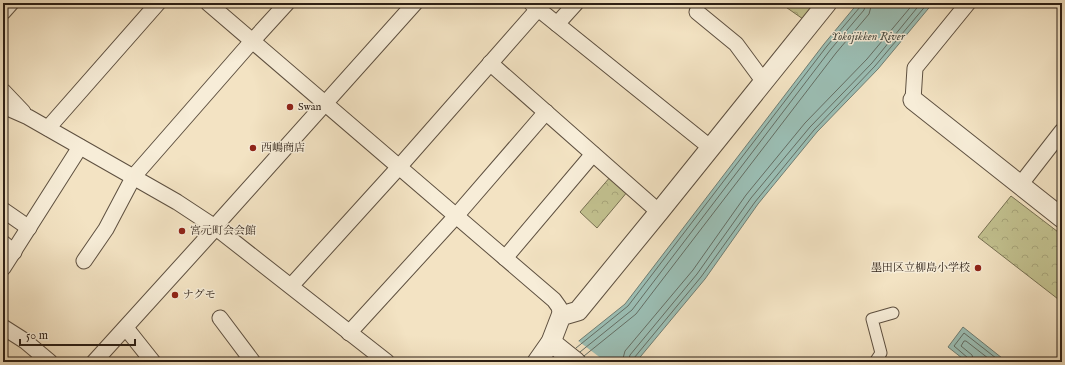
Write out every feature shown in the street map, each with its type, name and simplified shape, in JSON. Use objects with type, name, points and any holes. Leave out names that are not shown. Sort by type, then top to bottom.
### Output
[{"type":"street","points":[[3,12],[11,3]]},
{"type":"street","points":[[48,128],[158,3]]},
{"type":"street","points":[[208,3],[554,300],[559,307],[561,316],[551,342],[537,362]]},
{"type":"street","points":[[84,261],[106,229],[134,176],[288,3]]},
{"type":"street","points":[[94,362],[415,3]]},
{"type":"street","points":[[557,24],[576,3]]},
{"type":"street","points":[[561,316],[578,311],[828,3]]},
{"type":"street","points":[[968,3],[914,68],[913,100],[1062,218]]},
{"type":"street","points":[[291,286],[399,167],[490,63],[535,6],[711,148]]},
{"type":"street","points":[[697,12],[736,44],[764,82]]},
{"type":"street","points":[[490,63],[659,212]]},
{"type":"street","points":[[3,91],[28,117]]},
{"type":"street","points":[[3,106],[28,117],[134,176],[215,227],[385,362]]},
{"type":"street","points":[[349,333],[456,216],[546,112]]},
{"type":"street","points":[[1020,185],[1062,131]]},
{"type":"street","points":[[3,268],[8,247],[29,228],[80,147]]},
{"type":"street","points":[[505,258],[593,154]]},
{"type":"street","points":[[3,210],[29,228]]},
{"type":"street","points":[[875,362],[881,353],[872,319],[893,313]]},
{"type":"street","points":[[220,318],[253,362]]},
{"type":"street","points":[[3,327],[25,341],[50,362]]},
{"type":"street","points":[[126,328],[153,362]]},
{"type":"street","points":[[551,342],[576,362]]},
{"type":"green space","points":[[780,3],[810,3],[814,6],[803,19]]},
{"type":"green space","points":[[611,176],[628,191],[597,228],[580,212]]},
{"type":"green space","points":[[1011,196],[1062,235],[1062,293],[1058,299],[978,237]]},
{"type":"water","name":"Yokojikken River","points":[[858,3],[933,3],[878,69],[817,132],[758,204],[705,279],[636,362],[555,362],[625,304],[824,44]]},
{"type":"water","points":[[963,327],[1007,362],[967,362],[948,347]]},
{"type":"pier","points":[[577,340],[606,362],[552,362]]},
{"type":"place","name":"Swan","points":[[290,107]]},
{"type":"place","name":"西嶋商店","points":[[253,148]]},
{"type":"place","name":"宮元町会会館","points":[[182,231]]},
{"type":"place","name":"墨田区立柳島小学校","points":[[978,268]]},
{"type":"place","name":"ナグモ","points":[[175,295]]}]
